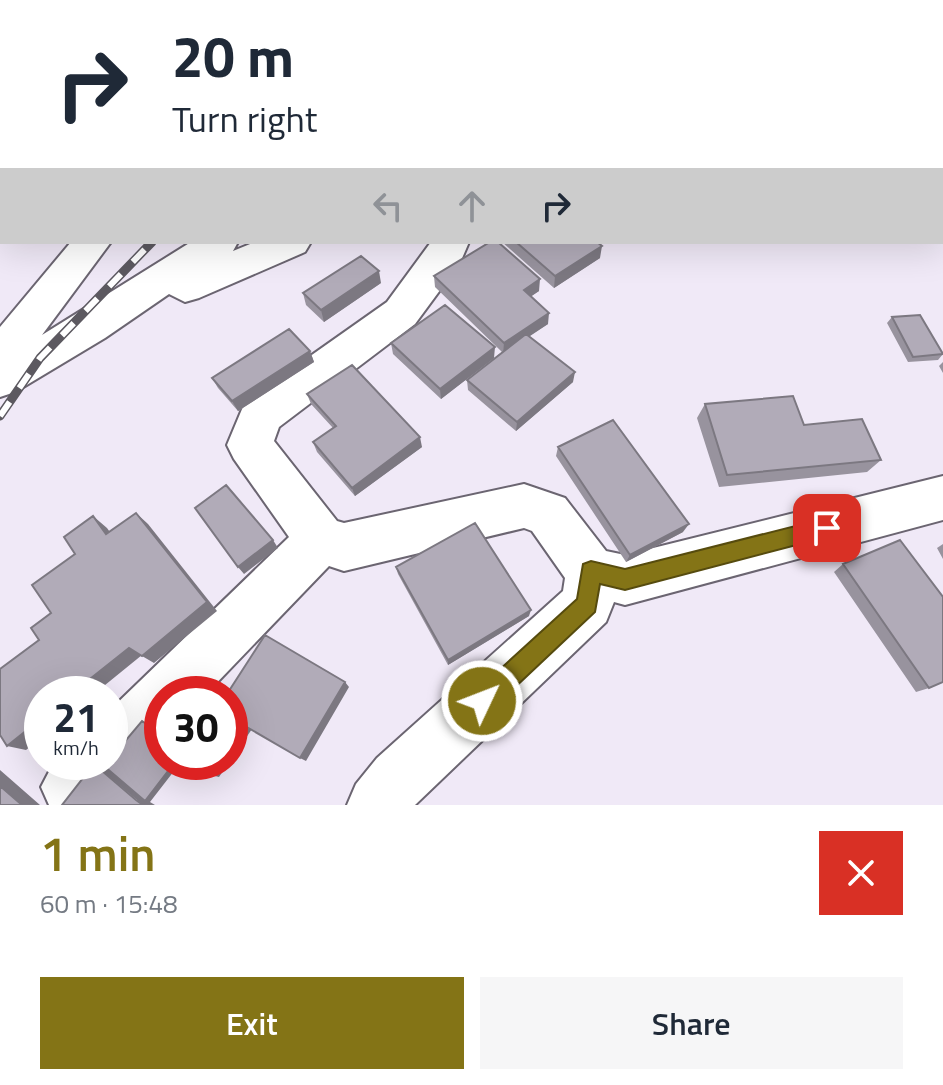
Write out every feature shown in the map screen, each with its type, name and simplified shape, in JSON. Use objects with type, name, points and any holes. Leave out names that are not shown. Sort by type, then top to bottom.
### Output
[{"type":"street","points":[[0,357],[90,244]]},
{"type":"street","points":[[0,379],[90,327],[216,244]]},
{"type":"street","points":[[90,327],[287,244]]},
{"type":"street","points":[[449,244],[447,253],[401,313],[261,415],[250,445],[321,540],[344,547],[524,506],[548,514],[591,572],[625,580],[943,498]]},
{"type":"street","points":[[185,676],[321,540]]},
{"type":"street","points":[[377,805],[398,779],[588,604],[591,572]]},
{"type":"street","points":[[128,732],[144,716]]},
{"type":"building","points":[[487,244],[500,244],[540,279],[524,290],[549,313],[504,343],[434,276]]},
{"type":"building","points":[[518,244],[602,246],[555,276]]},
{"type":"building","points":[[361,256],[379,271],[321,310],[303,293]]},
{"type":"building","points":[[445,305],[495,347],[440,389],[391,343]]},
{"type":"building","points":[[920,315],[943,354],[913,357],[892,317]]},
{"type":"building","points":[[289,329],[310,351],[232,401],[212,378]]},
{"type":"building","points":[[526,334],[575,372],[517,422],[467,380]]},
{"type":"building","points":[[352,365],[420,437],[352,488],[313,442],[336,426],[307,394]]},
{"type":"building","points":[[793,396],[804,425],[862,419],[881,460],[727,475],[705,404]]},
{"type":"building","points":[[613,420],[689,524],[630,555],[558,447]]},
{"type":"building","points":[[226,485],[273,540],[238,567],[195,508]]},
{"type":"building","points":[[136,513],[207,602],[142,656],[129,648],[94,676],[24,676],[24,732],[7,746],[0,735],[0,669],[39,640],[31,628],[51,613],[32,585],[75,554],[64,537],[93,516],[106,534]]},
{"type":"building","points":[[475,523],[531,610],[448,660],[396,567]]},
{"type":"building","points":[[900,540],[943,597],[943,682],[929,688],[843,564]]},
{"type":"building","points":[[265,635],[345,682],[300,758],[248,728],[248,676],[239,676]]},
{"type":"building","points":[[142,721],[144,722],[144,780],[161,780],[145,801],[120,780],[128,780],[128,738]]},
{"type":"building","points":[[82,780],[113,780],[143,805],[62,805]]},
{"type":"building","points":[[0,786],[22,805],[0,805]]},
{"type":"railway","points":[[0,416],[40,358],[150,244]]},
{"type":"route","points":[[482,701],[588,604],[591,572],[625,580],[827,528]]}]
